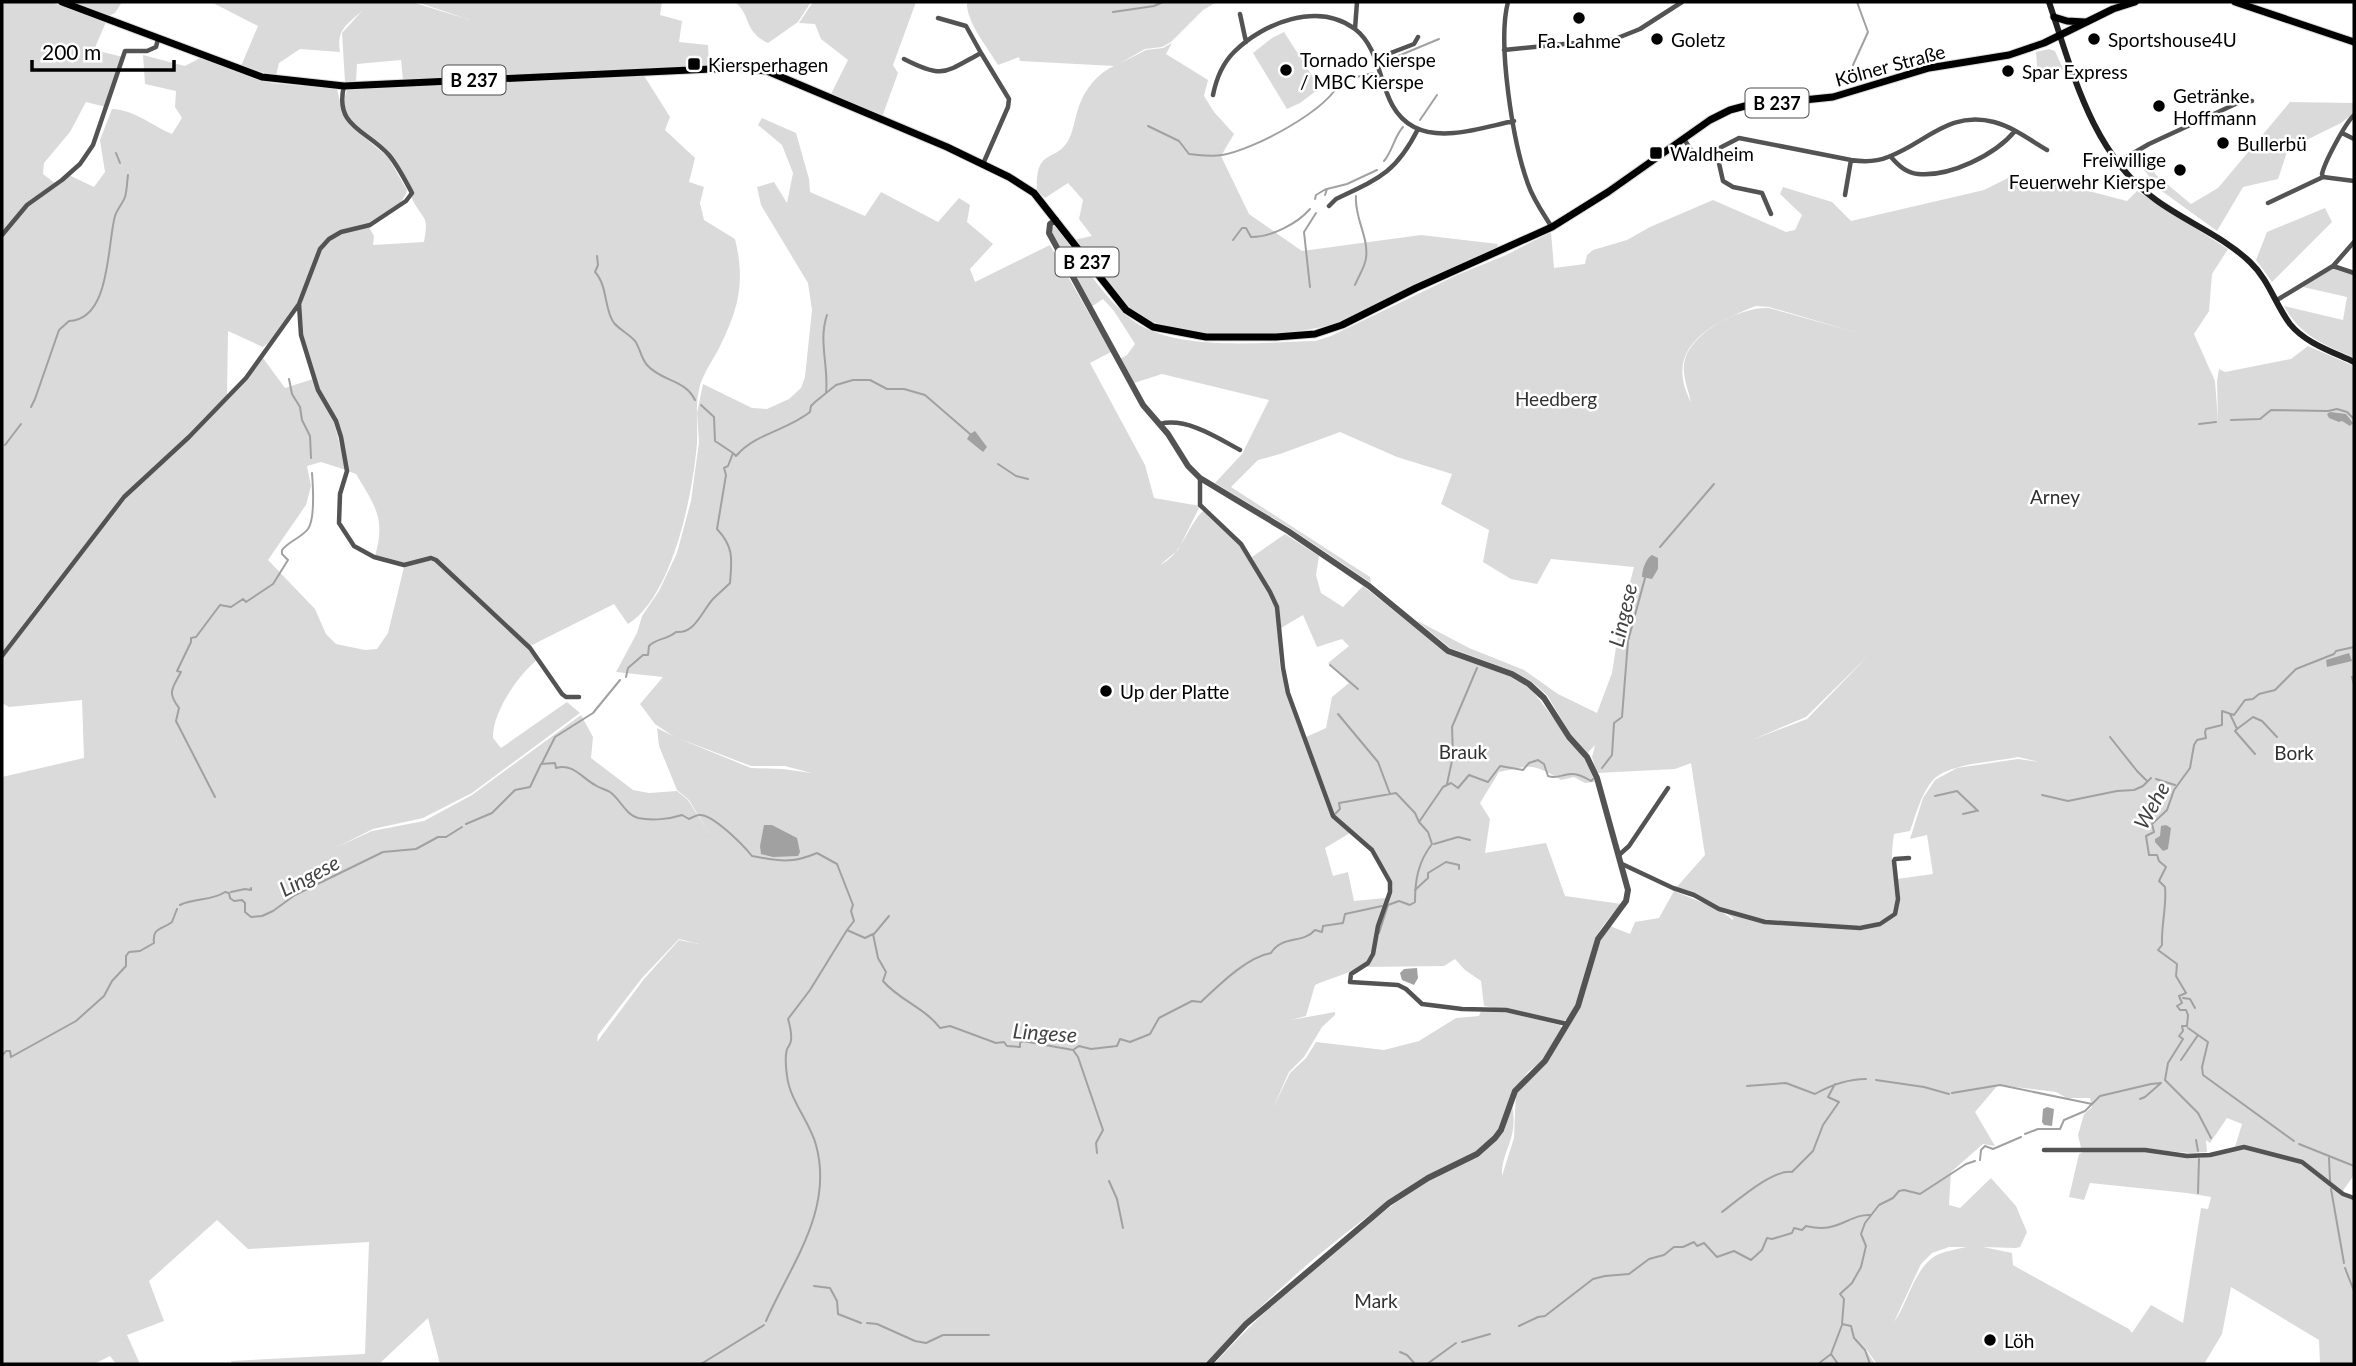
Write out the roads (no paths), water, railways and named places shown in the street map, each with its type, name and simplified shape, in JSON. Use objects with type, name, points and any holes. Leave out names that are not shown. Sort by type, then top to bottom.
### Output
[{"type":"main road","name":"B 237","points":[[62,2],[262,77],[344,86],[755,68],[983,164],[1034,193],[1106,288],[1126,310],[1153,327],[1171,331],[1225,338],[1297,336],[1328,330],[1552,227]]},
{"type":"main road","points":[[2049,2],[2081,98],[2100,136],[2118,162],[2143,190],[2157,201],[2239,252],[2260,272],[2289,323],[2300,335],[2354,362]]},
{"type":"main road","name":"Kölner Straße","points":[[1552,227],[1608,192],[1710,120],[1730,110],[1845,94],[1929,68],[2009,55],[2135,2]]},
{"type":"main road","points":[[2235,2],[2354,42]]},
{"type":"main road","points":[[2054,17],[2086,22]]},
{"type":"street","points":[[1355,29],[1357,2]]},
{"type":"street","points":[[1508,2],[1503,28],[1504,50],[1514,121],[1527,183],[1552,227]]},
{"type":"street","points":[[1504,50],[1615,38],[1640,29],[1682,2]]},
{"type":"street","points":[[1240,14],[1246,42]]},
{"type":"street","points":[[1213,95],[1218,75],[1232,54],[1246,42],[1283,21],[1298,17],[1328,18],[1355,29],[1365,40],[1375,59],[1386,94],[1398,114],[1418,129],[1433,134],[1514,121]]},
{"type":"street","points":[[938,18],[967,26],[1009,99],[983,164]]},
{"type":"street","points":[[1375,59],[1414,44],[1418,37]]},
{"type":"street","points":[[2,235],[27,205],[80,164],[93,145],[125,51],[147,51],[156,47],[158,38]]},
{"type":"street","points":[[904,59],[924,69],[945,73],[981,53]]},
{"type":"street","points":[[2,656],[124,497],[189,437],[246,378],[299,304],[320,248],[341,232],[370,225],[406,201],[412,193],[390,156],[359,132],[344,114],[341,104],[344,86]]},
{"type":"street","points":[[2118,162],[2149,144],[2242,101],[2252,102]]},
{"type":"street","points":[[2323,177],[2322,170],[2327,159],[2354,115]]},
{"type":"street","points":[[1684,139],[1691,150],[1698,154],[1706,155],[1739,138],[1868,162],[1891,157],[1950,124],[1976,119],[1993,121],[2047,150]]},
{"type":"street","points":[[1329,206],[1390,170],[1399,162],[1418,129]]},
{"type":"street","points":[[1891,157],[1905,170],[1917,174],[1939,172],[1977,161],[2007,141],[2015,131]]},
{"type":"street","points":[[2343,133],[2354,139]]},
{"type":"street","points":[[1716,150],[1723,181],[1733,187],[1762,193],[1771,214]]},
{"type":"street","points":[[1846,195],[1851,160]]},
{"type":"street","points":[[2268,203],[2323,177],[2352,182]]},
{"type":"street","points":[[1056,220],[1050,224],[1048,233],[1143,405],[1200,478],[1288,531],[1369,586],[1448,651],[1511,674],[1529,684],[1544,698],[1569,737],[1587,757],[1597,778],[1628,890],[1626,901],[1598,939],[1578,1006],[1545,1061],[1515,1091],[1502,1130],[1487,1147],[1428,1178],[1390,1203],[1246,1324],[1209,1364]]},
{"type":"street","points":[[2277,300],[2333,266],[2354,242]]},
{"type":"street","points":[[2333,266],[2354,273]]},
{"type":"street","points":[[299,304],[301,335],[318,390],[336,421],[341,437],[347,471],[340,494],[337,519],[354,546],[374,557],[404,565],[431,558],[436,560],[530,648],[562,694],[566,697],[579,697]]},
{"type":"street","points":[[1159,424],[1167,422],[1185,425],[1240,450]]},
{"type":"street","points":[[1200,478],[1200,505],[1241,544],[1261,574],[1277,607],[1288,693],[1333,816],[1372,850],[1390,882],[1390,892],[1378,926],[1373,954],[1368,963],[1351,974],[1350,982],[1398,985],[1422,1004],[1462,1009],[1506,1010],[1568,1024]]},
{"type":"street","points":[[1619,855],[1629,846],[1668,788]]},
{"type":"street","points":[[1622,864],[1694,895],[1719,909],[1765,922],[1860,928],[1880,924],[1895,914],[1898,899],[1894,861],[1909,858]]},
{"type":"street","points":[[2044,1150],[2145,1150],[2187,1156],[2210,1156],[2244,1147],[2302,1162],[2343,1194],[2354,1198]]},
{"type":"waterway","points":[[1113,12],[1154,6],[1163,2]]},
{"type":"waterway","points":[[1853,65],[1868,32],[1857,2]]},
{"type":"waterway","points":[[1384,68],[1391,59],[1439,39]]},
{"type":"waterway","points":[[1148,126],[1179,141],[1189,154],[1209,156],[1236,152],[1270,137],[1306,116],[1333,92],[1340,81],[1373,73]]},
{"type":"waterway","points":[[1420,120],[1437,95]]},
{"type":"waterway","points":[[1384,161],[1403,127]]},
{"type":"waterway","points":[[116,153],[120,163]]},
{"type":"waterway","points":[[1325,195],[1327,189],[1347,184],[1377,170]]},
{"type":"waterway","points":[[31,407],[59,330],[69,321],[83,317],[93,308],[100,295],[115,216],[125,197],[128,175]]},
{"type":"waterway","points":[[1315,199],[1316,195],[1326,189]]},
{"type":"waterway","points":[[1355,285],[1366,258],[1356,196]]},
{"type":"waterway","points":[[1233,240],[1242,228],[1246,228],[1251,237],[1283,229],[1310,209]]},
{"type":"waterway","points":[[1310,287],[1304,232],[1316,213]]},
{"type":"waterway","points":[[597,256],[598,265],[595,272],[602,284],[614,323],[635,341],[643,359],[653,371],[685,388],[695,400]]},
{"type":"waterway","points":[[826,393],[823,334],[827,315]]},
{"type":"waterway","points":[[289,379],[292,394],[300,407],[302,420],[310,436],[311,458]]},
{"type":"waterway","points":[[626,677],[628,668],[643,655],[648,655],[652,643],[693,626],[713,599],[730,583],[731,554],[717,529],[726,475],[724,468],[728,466],[733,453],[736,456],[753,442],[801,418],[836,385],[853,380],[870,380],[887,389],[904,389],[925,395],[970,434]]},
{"type":"waterway","points":[[701,405],[714,417],[715,441],[733,453]]},
{"type":"waterway","points":[[2231,420],[2260,419],[2271,410],[2337,409],[2347,412],[2354,419]]},
{"type":"waterway","points":[[2199,424],[2216,422]]},
{"type":"waterway","points":[[5,445],[21,424]]},
{"type":"waterway","points":[[998,464],[1016,476],[1028,479]]},
{"type":"waterway","points":[[215,797],[176,721],[179,708],[172,694],[181,672],[177,671],[191,638],[196,637],[220,605],[231,607],[243,599],[246,602],[273,584],[288,560],[282,550],[305,532],[310,524],[313,502],[312,473]]},
{"type":"waterway","name":"Lingese","points":[[1660,547],[1714,484]]},
{"type":"waterway","name":"Lingese","points":[[1602,768],[1612,755],[1614,723],[1622,717],[1628,641],[1645,578]]},
{"type":"waterway","name":"Wehe","points":[[2211,1138],[2198,1113],[2165,1080],[2168,1063],[2183,1039],[2179,1036],[2183,1031],[2182,1026],[2187,1026],[2188,1015],[2186,1010],[2180,1010],[2177,1006],[2182,1003],[2179,996],[2186,993],[2176,976],[2177,964],[2158,950],[2162,945],[2165,894],[2165,887],[2159,881],[2166,867],[2157,855],[2149,855],[2146,836],[2154,832],[2152,824],[2167,810],[2174,790],[2190,768],[2197,740],[2206,738],[2206,729],[2222,725],[2222,711],[2234,715],[2245,700],[2275,690],[2296,669],[2336,651],[2354,647]]},
{"type":"waterway","points":[[1330,665],[1358,689]]},
{"type":"waterway","points":[[1447,784],[1453,756],[1452,727],[1477,668]]},
{"type":"waterway","points":[[2352,677],[2354,684]]},
{"type":"waterway","points":[[542,763],[555,737],[593,713],[620,680]]},
{"type":"waterway","points":[[1338,714],[1378,762],[1390,794]]},
{"type":"waterway","points":[[2230,714],[2237,729],[2253,717],[2262,721],[2277,737]]},
{"type":"waterway","points":[[2237,729],[2235,731],[2255,754]]},
{"type":"waterway","points":[[2110,737],[2147,781]]},
{"type":"waterway","name":"Lingese","points":[[1379,933],[1388,905],[1399,901],[1410,905],[1415,902],[1418,872],[1432,844],[1428,832],[1419,822],[1443,787],[1451,783],[1458,788],[1469,775],[1488,782],[1500,766],[1523,770],[1529,763],[1538,760],[1544,764],[1548,776],[1573,774],[1591,781],[1593,779]]},
{"type":"waterway","name":"Lingese","points":[[466,824],[492,813],[515,790],[530,787],[541,764],[555,763],[556,768],[572,769],[610,792],[630,814],[638,818],[661,819],[682,815],[689,819],[698,815],[705,816],[727,831],[752,856],[785,860],[800,859],[817,853],[837,864],[853,905],[851,911],[854,921],[847,930],[865,938],[873,934],[878,958],[886,972],[883,981],[889,988],[927,1015],[940,1028],[950,1026],[996,1043],[1004,1042],[1007,1046],[1020,1047],[1023,1041],[1073,1050],[1079,1046],[1091,1049],[1117,1046],[1120,1039],[1130,1042],[1150,1034],[1159,1018],[1192,1001],[1201,1002],[1243,966],[1271,953],[1281,944],[1305,937],[1315,930],[1322,932],[1323,926],[1343,923],[1345,914],[1382,906]]},
{"type":"waterway","points":[[2042,795],[2068,801],[2134,790],[2151,778]]},
{"type":"waterway","points":[[2156,779],[2175,785]]},
{"type":"waterway","points":[[1935,796],[1957,791],[1978,811]]},
{"type":"waterway","points":[[1335,814],[1340,809],[1339,803],[1396,793],[1415,813],[1419,822]]},
{"type":"waterway","points":[[1963,814],[1976,811]]},
{"type":"waterway","name":"Lingese","points":[[180,905],[225,892],[229,893],[234,901],[242,900],[245,903],[245,912],[251,917],[262,916],[295,895],[383,852],[416,849],[438,837],[446,837],[462,827]]},
{"type":"waterway","points":[[1434,844],[1458,837],[1470,840]]},
{"type":"waterway","points":[[1415,890],[1428,878],[1428,873],[1446,862],[1459,865],[1459,869]]},
{"type":"waterway","points":[[231,892],[251,888]]},
{"type":"waterway","name":"Lingese","points":[[2,1056],[6,1051],[10,1051],[11,1057],[76,1021],[104,996],[112,981],[126,966],[129,952],[140,951],[154,943],[156,931],[172,922],[177,909]]},
{"type":"waterway","points":[[874,934],[889,916]]},
{"type":"waterway","points":[[766,1321],[807,1236],[819,1192],[820,1169],[816,1145],[792,1094],[787,1076],[786,1055],[791,1042],[788,1019],[810,990],[847,930]]},
{"type":"waterway","points":[[2183,998],[2190,999],[2195,1008]]},
{"type":"waterway","points":[[2188,1028],[2208,1042],[2202,1067],[2203,1075],[2294,1141]]},
{"type":"waterway","points":[[2181,1060],[2198,1035]]},
{"type":"waterway","points":[[1073,1050],[1078,1057],[1103,1130],[1096,1143],[1097,1153]]},
{"type":"waterway","points":[[1747,1086],[1786,1083],[1815,1094],[1839,1083],[1866,1079]]},
{"type":"waterway","points":[[1876,1080],[1924,1087],[1949,1094]]},
{"type":"waterway","points":[[2140,1099],[2161,1083]]},
{"type":"waterway","name":"Wehe","points":[[2025,1134],[2038,1129],[2060,1129],[2064,1120],[2085,1111],[2100,1096],[2161,1083]]},
{"type":"waterway","points":[[1722,1212],[1766,1180],[1784,1172],[1792,1172],[1813,1151],[1823,1125],[1839,1102],[1828,1097],[1835,1084]]},
{"type":"waterway","points":[[1952,1093],[2000,1085],[2092,1104]]},
{"type":"waterway","name":"Wehe","points":[[1980,1160],[1981,1150],[1985,1146],[1993,1149],[2021,1137]]},
{"type":"waterway","points":[[2196,1140],[2198,1151]]},
{"type":"waterway","points":[[2299,1144],[2354,1166]]},
{"type":"waterway","points":[[2329,1158],[2330,1181]]},
{"type":"waterway","points":[[2198,1193],[2199,1159]]},
{"type":"waterway","name":"Wehe","points":[[1870,1364],[1865,1350],[1854,1338],[1851,1326],[1842,1324],[1844,1299],[1840,1294],[1852,1283],[1861,1267],[1866,1246],[1861,1234],[1865,1223],[1879,1205],[1893,1198],[1899,1191],[1920,1194],[1975,1161]]},
{"type":"waterway","points":[[1109,1181],[1117,1199],[1123,1228]]},
{"type":"waterway","points":[[2331,1189],[2344,1263]]},
{"type":"waterway","points":[[1519,1326],[1545,1316],[1593,1279],[1629,1274],[1649,1259],[1664,1255],[1674,1247],[1683,1247],[1694,1242],[1697,1246],[1704,1243],[1717,1257],[1734,1251],[1751,1260],[1762,1250],[1767,1238],[1792,1233],[1794,1228],[1827,1228],[1871,1215]]},
{"type":"waterway","points":[[2345,1268],[2354,1291]]},
{"type":"waterway","points":[[814,1286],[830,1288],[837,1301],[838,1314],[861,1323]]},
{"type":"waterway","points":[[867,1323],[877,1324],[915,1341],[926,1343],[943,1335],[989,1335]]},
{"type":"waterway","points":[[701,1364],[764,1325]]},
{"type":"waterway","points":[[1818,1364],[1831,1354],[1842,1325]]},
{"type":"waterway","points":[[1462,1342],[1490,1334]]},
{"type":"waterway","points":[[1427,1364],[1456,1343]]},
{"type":"waterway","points":[[1400,1352],[1415,1364]]},
{"type":"waterway","points":[[1831,1354],[1838,1364]]},
{"type":"place","name":"Fa. Lahme","points":[[1579,18]]},
{"type":"place","name":"Goletz","points":[[1657,39]]},
{"type":"place","name":"Sportshouse4U","points":[[2094,39]]},
{"type":"place","name":"Kiersperhagen","points":[[694,64]]},
{"type":"place","name":"Tornado Kierspe / MBC Kierspe","points":[[1286,70]]},
{"type":"place","name":"Spar Express","points":[[2008,71]]},
{"type":"place","name":"Getränke Hoffmann","points":[[2159,106]]},
{"type":"place","name":"Bullerbü","points":[[2223,143]]},
{"type":"place","name":"Waldheim","points":[[1656,153]]},
{"type":"place","name":"Freiwillige Feuerwehr Kierspe","points":[[2180,170]]},
{"type":"place","name":"Up der Platte","points":[[1106,691]]},
{"type":"place","name":"Löh","points":[[1990,1340]]},
{"type":"park label","name":"Heedberg","points":[[1556,398]]},
{"type":"park label","name":"Arney","points":[[2055,496]]},
{"type":"park label","name":"Brauk","points":[[1463,751]]},
{"type":"park label","name":"Bork","points":[[2294,752]]},
{"type":"park label","name":"Mark","points":[[1376,1300]]}]
